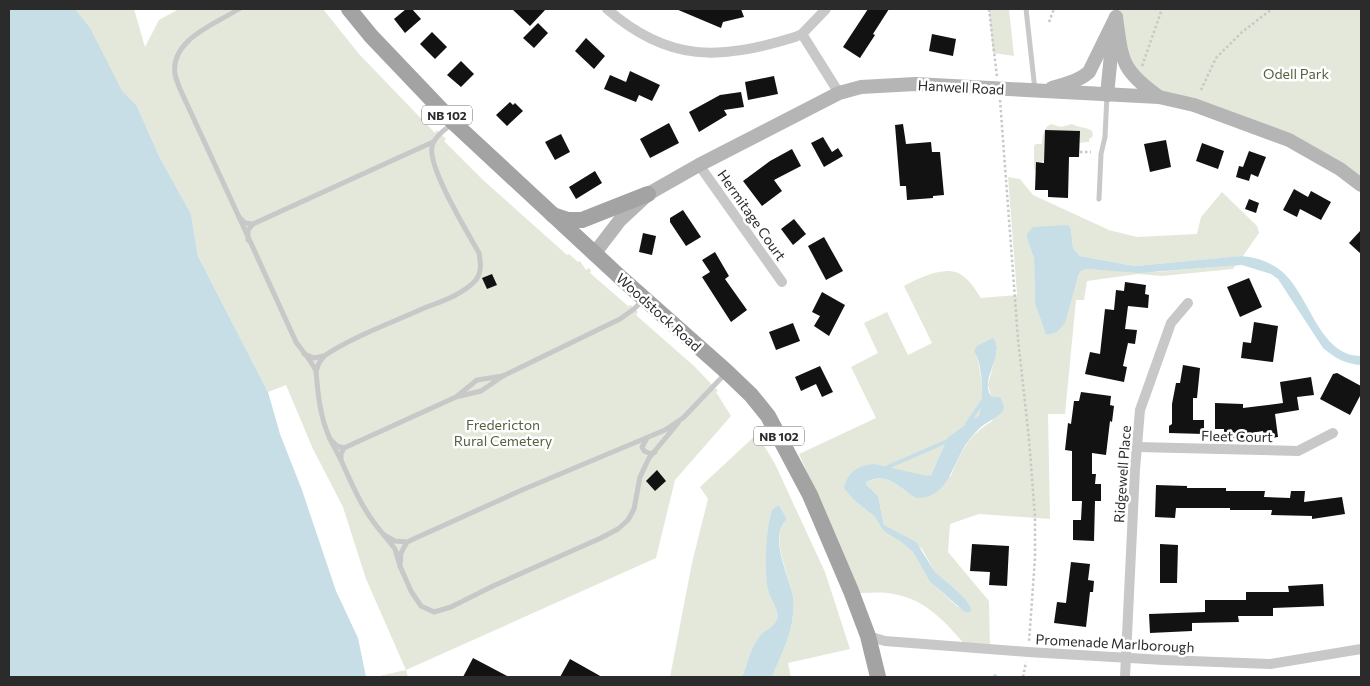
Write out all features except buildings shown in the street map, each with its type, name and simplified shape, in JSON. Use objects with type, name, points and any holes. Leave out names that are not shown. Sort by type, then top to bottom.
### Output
[{"type":"main road","name":"Woodstock Road","points":[[348,9],[371,36],[454,122],[594,254],[727,372],[751,395],[768,416],[792,460],[852,591],[868,636],[878,677]]},
{"type":"main road","points":[[1038,90],[1071,82],[1089,72],[1117,13]]},
{"type":"main road","points":[[1107,95],[1111,47],[1117,13]]},
{"type":"main road","points":[[1117,13],[1120,45],[1126,66],[1138,82],[1159,97]]},
{"type":"main road","name":"Hanwell Road","points":[[594,254],[620,220],[648,194],[699,165],[839,93],[861,87],[914,84],[1159,97],[1194,105],[1289,140],[1333,164],[1361,184]]},
{"type":"main road","points":[[552,214],[568,220],[582,220],[648,194]]},
{"type":"street","points":[[607,9],[640,34],[668,46],[692,53],[745,51],[802,34],[826,9]]},
{"type":"street","points":[[802,34],[839,93]]},
{"type":"street","name":"Hermitage Court","points":[[699,165],[782,282]]},
{"type":"street","name":"Ridgewell Place","points":[[1125,677],[1140,410],[1172,323],[1188,303]]},
{"type":"street","name":"Fleet Court","points":[[1137,447],[1298,451],[1333,433]]},
{"type":"street","name":"Promenade Marlborough","points":[[868,636],[885,640],[1028,652],[1270,664],[1361,649]]},
{"type":"lane","points":[[238,9],[194,36],[182,47],[175,64],[175,75],[248,240],[296,342],[312,362],[316,371],[321,414],[330,439],[354,490],[372,522],[395,549],[411,592],[421,606],[434,612],[451,607],[492,586],[618,529],[628,520],[634,509],[640,477],[649,458],[683,418],[727,372]]},
{"type":"lane","points":[[1026,9],[1038,90]]},
{"type":"lane","points":[[1099,199],[1101,154],[1106,137],[1107,95]]},
{"type":"lane","points":[[248,240],[248,230],[252,224],[433,142],[454,122]]},
{"type":"lane","points":[[432,154],[433,142]]},
{"type":"lane","points":[[316,371],[324,356],[333,350],[450,298],[474,282],[480,273],[479,254],[447,193],[432,154],[428,149],[422,147]]},
{"type":"lane","points":[[239,217],[245,223],[252,224]]},
{"type":"lane","points":[[340,460],[344,448],[456,397],[481,392],[503,376],[620,319],[645,299]]},
{"type":"lane","points":[[304,354],[314,358],[324,356]]},
{"type":"lane","points":[[456,397],[477,380],[503,376]]},
{"type":"lane","points":[[384,535],[395,541],[407,542],[617,449],[665,430],[683,418]]},
{"type":"lane","points":[[647,438],[642,447],[644,451],[651,454],[655,452]]},
{"type":"lane","points":[[330,439],[337,446],[344,448]]},
{"type":"lane","points":[[400,566],[401,552],[407,542]]},
{"type":"path","points":[[989,9],[996,73]]},
{"type":"path","points":[[1048,22],[1054,9]]},
{"type":"path","points":[[1140,70],[1162,9]]},
{"type":"path","points":[[1201,90],[1216,58],[1242,32],[1272,9]]},
{"type":"path","points":[[1000,102],[1018,339],[1035,518],[1033,593],[1028,652],[1023,677]]},
{"type":"path","points":[[1080,152],[1091,152]]},
{"type":"green space","name":"Fredericton Rural Cemetery","points":[[75,9],[134,9],[145,47],[159,20],[179,9],[323,9],[359,54],[435,133],[437,130],[446,139],[444,141],[483,180],[567,255],[569,254],[578,262],[580,261],[586,270],[589,268],[590,273],[628,306],[631,305],[638,312],[636,315],[694,366],[718,391],[716,392],[731,416],[675,480],[656,558],[406,670],[366,579],[343,507],[313,449],[286,385],[268,392],[198,256],[191,214],[160,158],[137,106],[122,92]]},
{"type":"green space","points":[[989,9],[1009,9],[1014,56],[993,53]]},
{"type":"green space","name":"Odell Park","points":[[1118,9],[1361,9],[1361,185],[1340,169],[1138,82],[1116,17]]},
{"type":"green space","points":[[1051,124],[1061,127],[1072,124],[1092,131],[1093,136],[1089,139],[1089,142],[1075,145],[1051,159],[1036,162],[1036,173],[1034,167],[1034,146],[1042,144],[1044,132]]},
{"type":"green space","points":[[1008,177],[1020,179],[1033,195],[1109,230],[1137,237],[1197,234],[1201,217],[1222,192],[1257,226],[1259,233],[1243,256],[1135,266],[1080,256],[1073,248],[1071,229],[1068,225],[1026,235],[1034,259],[1035,304],[1046,335],[1081,271],[1087,269],[1158,272],[1236,265],[1233,269],[1162,276],[1138,274],[1087,281],[1084,300],[1076,300],[1065,414],[1048,414],[1050,519],[979,514],[950,524],[948,552],[989,601],[990,649],[968,648],[933,612],[912,599],[887,593],[860,593],[799,454],[876,418],[851,367],[878,353],[864,323],[887,312],[908,355],[932,343],[904,286],[931,274],[947,271],[960,274],[967,279],[981,298],[1017,295]],"holes":[[[997,350],[988,385],[991,396],[1000,397],[992,421],[971,438],[958,459],[951,476],[908,493],[889,480],[879,479],[866,482],[878,496],[884,525],[922,549],[935,572],[953,587],[970,606],[958,607],[930,582],[913,552],[900,541],[886,533],[875,517],[855,501],[867,465],[927,477],[931,475],[948,437],[979,415],[982,400],[982,384],[976,353]]]},
{"type":"green space","points":[[757,434],[775,464],[825,572],[850,649],[788,663],[791,677],[772,677],[788,639],[794,608],[793,596],[780,546],[782,527],[787,519],[779,505],[772,512],[769,519],[766,551],[768,590],[778,616],[774,624],[754,645],[742,677],[670,677],[692,563],[708,499],[700,487]]},
{"type":"green space","points":[[406,670],[408,677],[375,677]]},
{"type":"water","points":[[9,9],[75,9],[90,28],[122,91],[137,106],[160,158],[191,214],[198,256],[268,392],[280,434],[302,490],[336,591],[358,638],[366,677],[9,677]]},
{"type":"water","points":[[1068,225],[1071,229],[1073,248],[1080,256],[1135,266],[1241,256],[1256,258],[1266,262],[1280,270],[1290,280],[1324,335],[1334,346],[1346,353],[1361,356],[1361,365],[1340,360],[1323,348],[1278,279],[1271,274],[1242,265],[1139,273],[1087,269],[1081,271],[1065,323],[1057,332],[1046,335],[1035,304],[1034,259],[1026,235],[1033,227]]},
{"type":"water","points":[[993,338],[996,352],[988,389],[991,396],[1000,397],[1004,406],[1003,411],[979,429],[968,441],[941,488],[927,497],[917,498],[893,482],[881,478],[866,482],[878,496],[884,525],[916,542],[935,572],[953,587],[970,606],[971,612],[965,612],[930,582],[913,552],[900,541],[886,533],[875,517],[855,501],[844,488],[845,483],[854,471],[863,466],[874,464],[927,476],[931,475],[948,437],[979,415],[982,400],[982,382],[979,364],[974,351],[977,346]]},
{"type":"water","points":[[779,505],[787,519],[779,536],[779,546],[793,596],[792,623],[785,647],[772,677],[742,677],[754,645],[761,635],[774,624],[778,616],[768,590],[766,563],[769,519],[772,510]]},
{"type":"waterway","points":[[967,424],[983,401]]},
{"type":"waterway","points":[[883,469],[950,440]]}]
